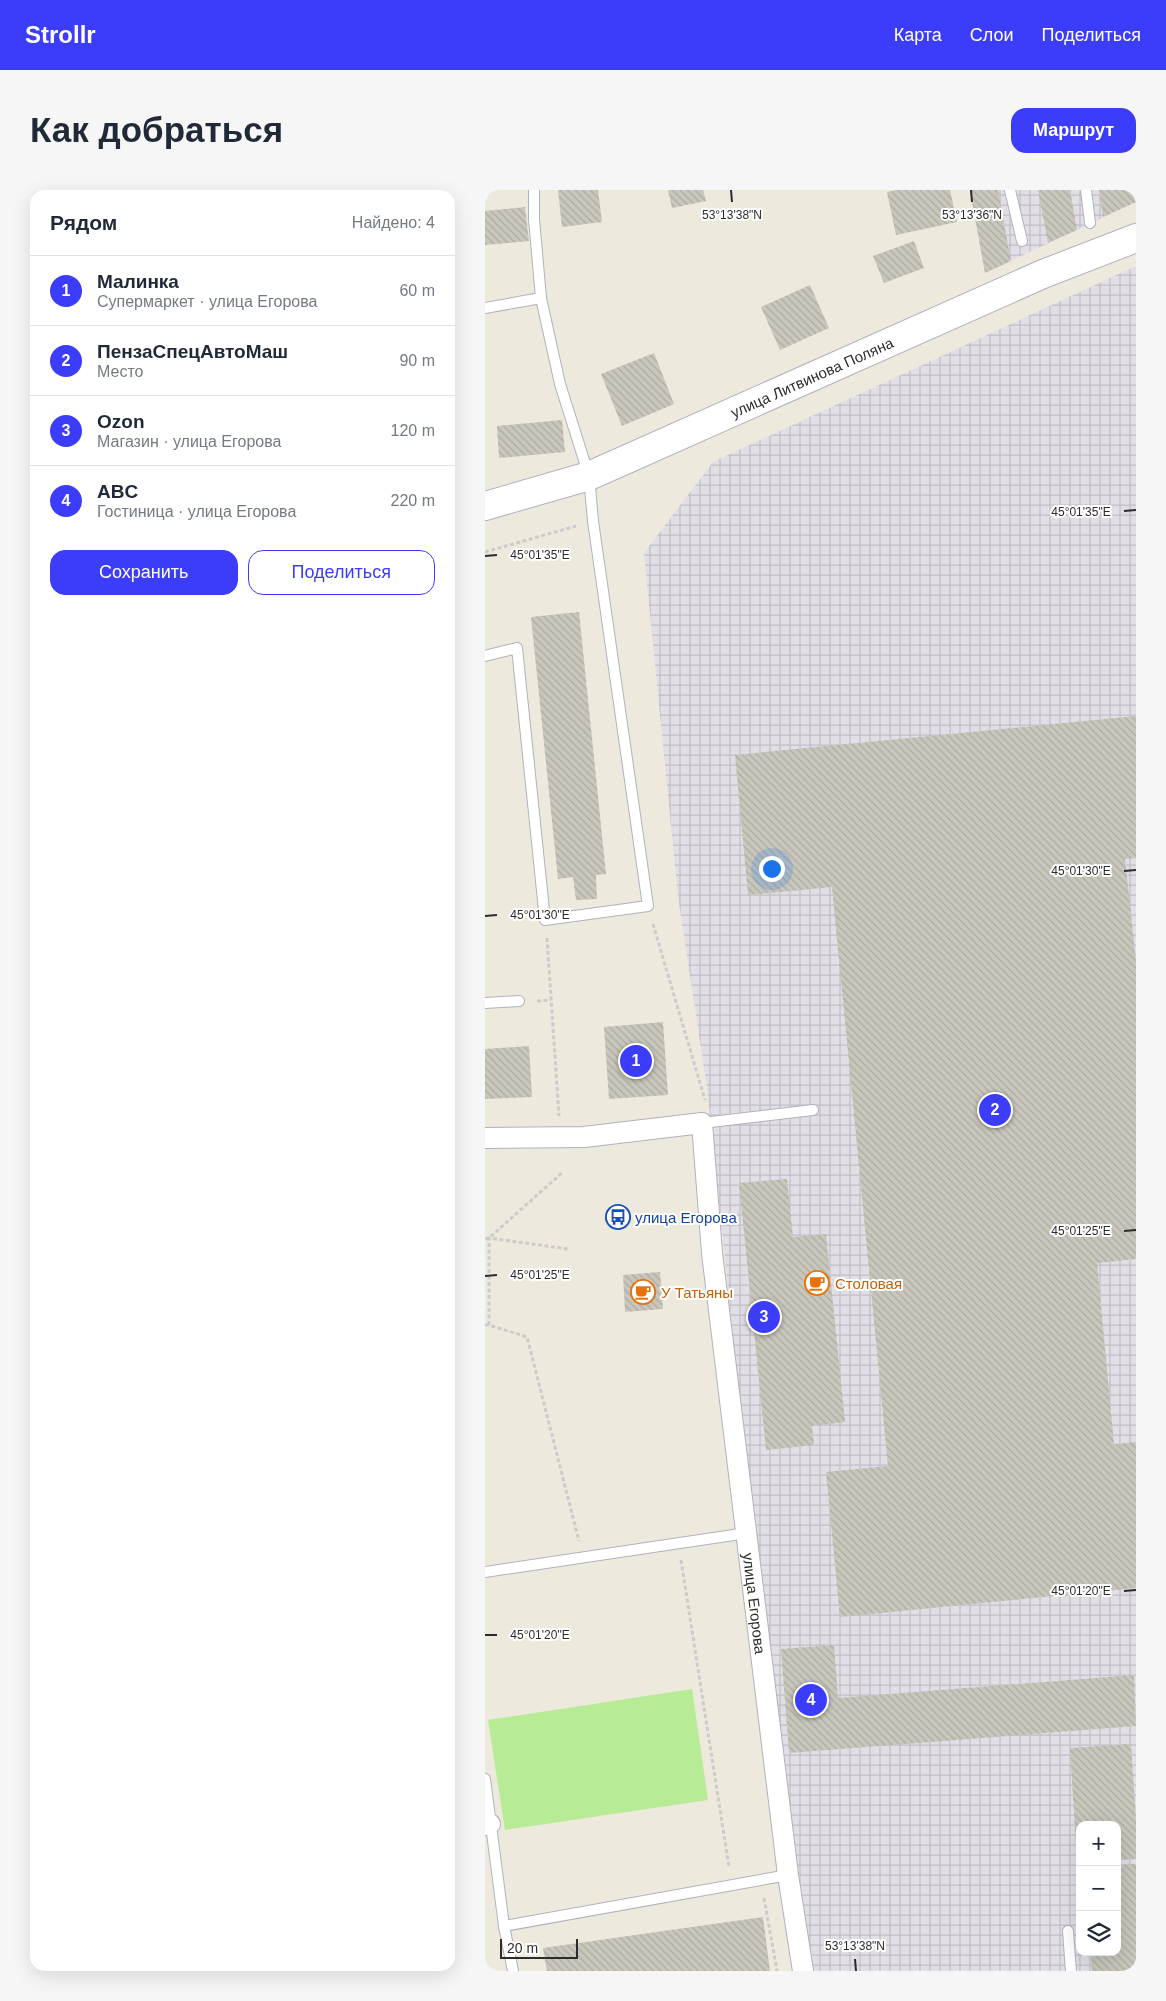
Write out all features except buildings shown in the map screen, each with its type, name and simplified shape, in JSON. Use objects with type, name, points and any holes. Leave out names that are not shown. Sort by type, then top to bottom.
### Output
[{"type":"main road","name":"улица Литвинова Поляна","points":[[485,506],[589,476],[1043,274],[1136,238]]},
{"type":"street","points":[[485,1138],[584,1137],[703,1123]]},
{"type":"street","name":"улица Егорова","points":[[703,1123],[712,1245],[788,1875],[803,1971]]},
{"type":"lane","points":[[485,656],[517,648],[545,920],[649,906],[593,521],[589,476],[560,384],[541,298],[534,219],[534,190]]},
{"type":"lane","points":[[1011,190],[1022,241]]},
{"type":"lane","points":[[1085,190],[1090,223]]},
{"type":"lane","points":[[485,308],[541,298]]},
{"type":"lane","points":[[485,1003],[519,1002]]},
{"type":"lane","points":[[703,1123],[813,1110]]},
{"type":"lane","points":[[485,1572],[747,1534]]},
{"type":"lane","points":[[485,1779],[488,1825],[513,1971]]},
{"type":"lane","points":[[504,1926],[788,1875]]},
{"type":"lane","points":[[1068,1931],[1071,1971]]},
{"type":"path","points":[[485,552],[593,521]]},
{"type":"path","points":[[545,920],[559,1122]]},
{"type":"path","points":[[563,1172],[487,1238],[487,1325],[527,1337],[583,1558]]},
{"type":"path","points":[[487,1238],[568,1249]]},
{"type":"path","points":[[678,1544],[732,1885]]},
{"type":"path","points":[[761,1880],[777,1971]]},
{"type":"shaded area","points":[[970,190],[1136,190],[1136,202],[985,273]]},
{"type":"shaded area","points":[[1136,266],[1136,1971],[812,1971],[752,1518],[707,1087],[678,897],[644,553],[713,462]]},
{"type":"green space","points":[[692,1689],[708,1800],[505,1830],[488,1720]]},
{"type":"place","name":"Малинка","points":[[636,1061]]},
{"type":"place","name":"ПензаСпецАвтоМаш","points":[[995,1110]]},
{"type":"place","name":"улица Егорова","points":[[618,1217]]},
{"type":"place","name":"Столовая","points":[[817,1283]]},
{"type":"place","name":"У Татьяны","points":[[643,1292]]},
{"type":"place","name":"Ozon","points":[[764,1317]]},
{"type":"place","name":"ABC","points":[[811,1700]]}]
